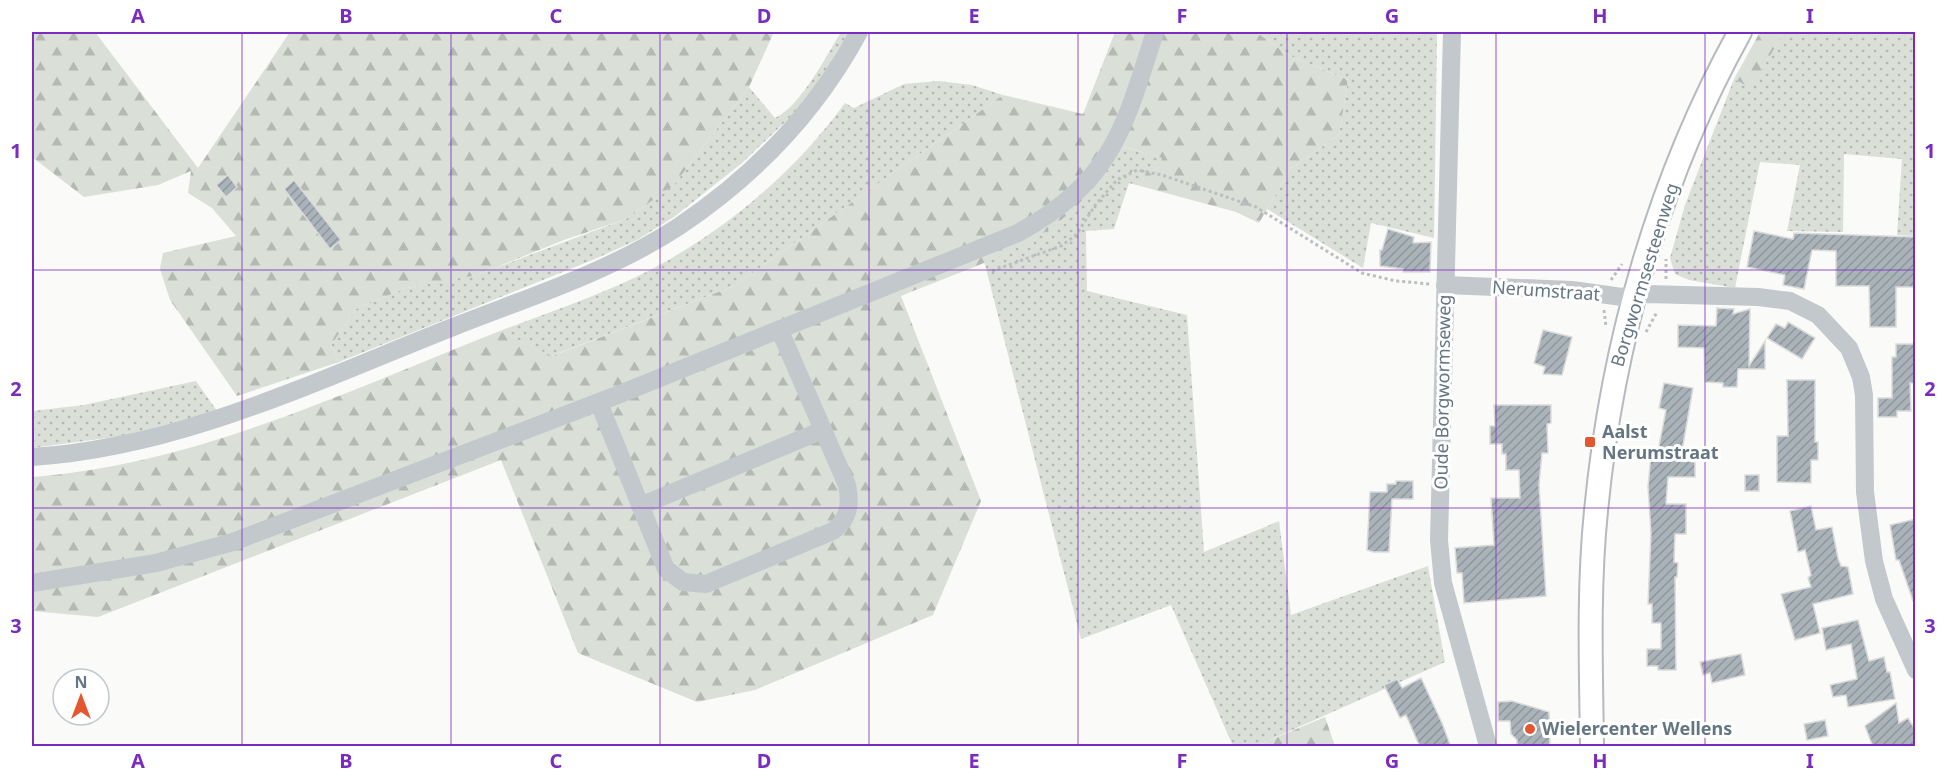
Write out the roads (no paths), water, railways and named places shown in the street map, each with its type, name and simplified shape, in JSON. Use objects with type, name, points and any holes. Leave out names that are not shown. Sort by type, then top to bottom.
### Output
[{"type":"main road","name":"Borgwormsesteenweg","points":[[1592,747],[1591,630],[1595,512],[1616,368],[1634,296],[1664,202],[1687,142],[1740,32]]},
{"type":"street","points":[[32,457],[130,444],[210,421],[608,266],[678,227],[738,182],[799,122],[826,87],[859,32]]},
{"type":"street","points":[[32,583],[156,563],[232,542],[599,403],[1018,233],[1064,204],[1088,182],[1114,144],[1155,32]]},
{"type":"street","name":"Oude Borgwormseweg","points":[[1452,32],[1439,540],[1443,583],[1488,747]]},
{"type":"street","name":"Nerumstraat","points":[[1445,285],[1572,290],[1622,297],[1662,294],[1758,297],[1790,302],[1818,315],[1849,348],[1861,377],[1864,395],[1865,492],[1874,561],[1884,599],[1916,670]]},
{"type":"street","points":[[599,403],[670,574],[689,584],[717,582],[833,531],[843,522],[849,509],[849,495],[780,331]]},
{"type":"street","points":[[640,506],[823,430]]},
{"type":"place","name":"Aalst Nerumstraat","points":[[1590,442]]},
{"type":"place","name":"Wielercenter Wellens","points":[[1530,729]]}]
